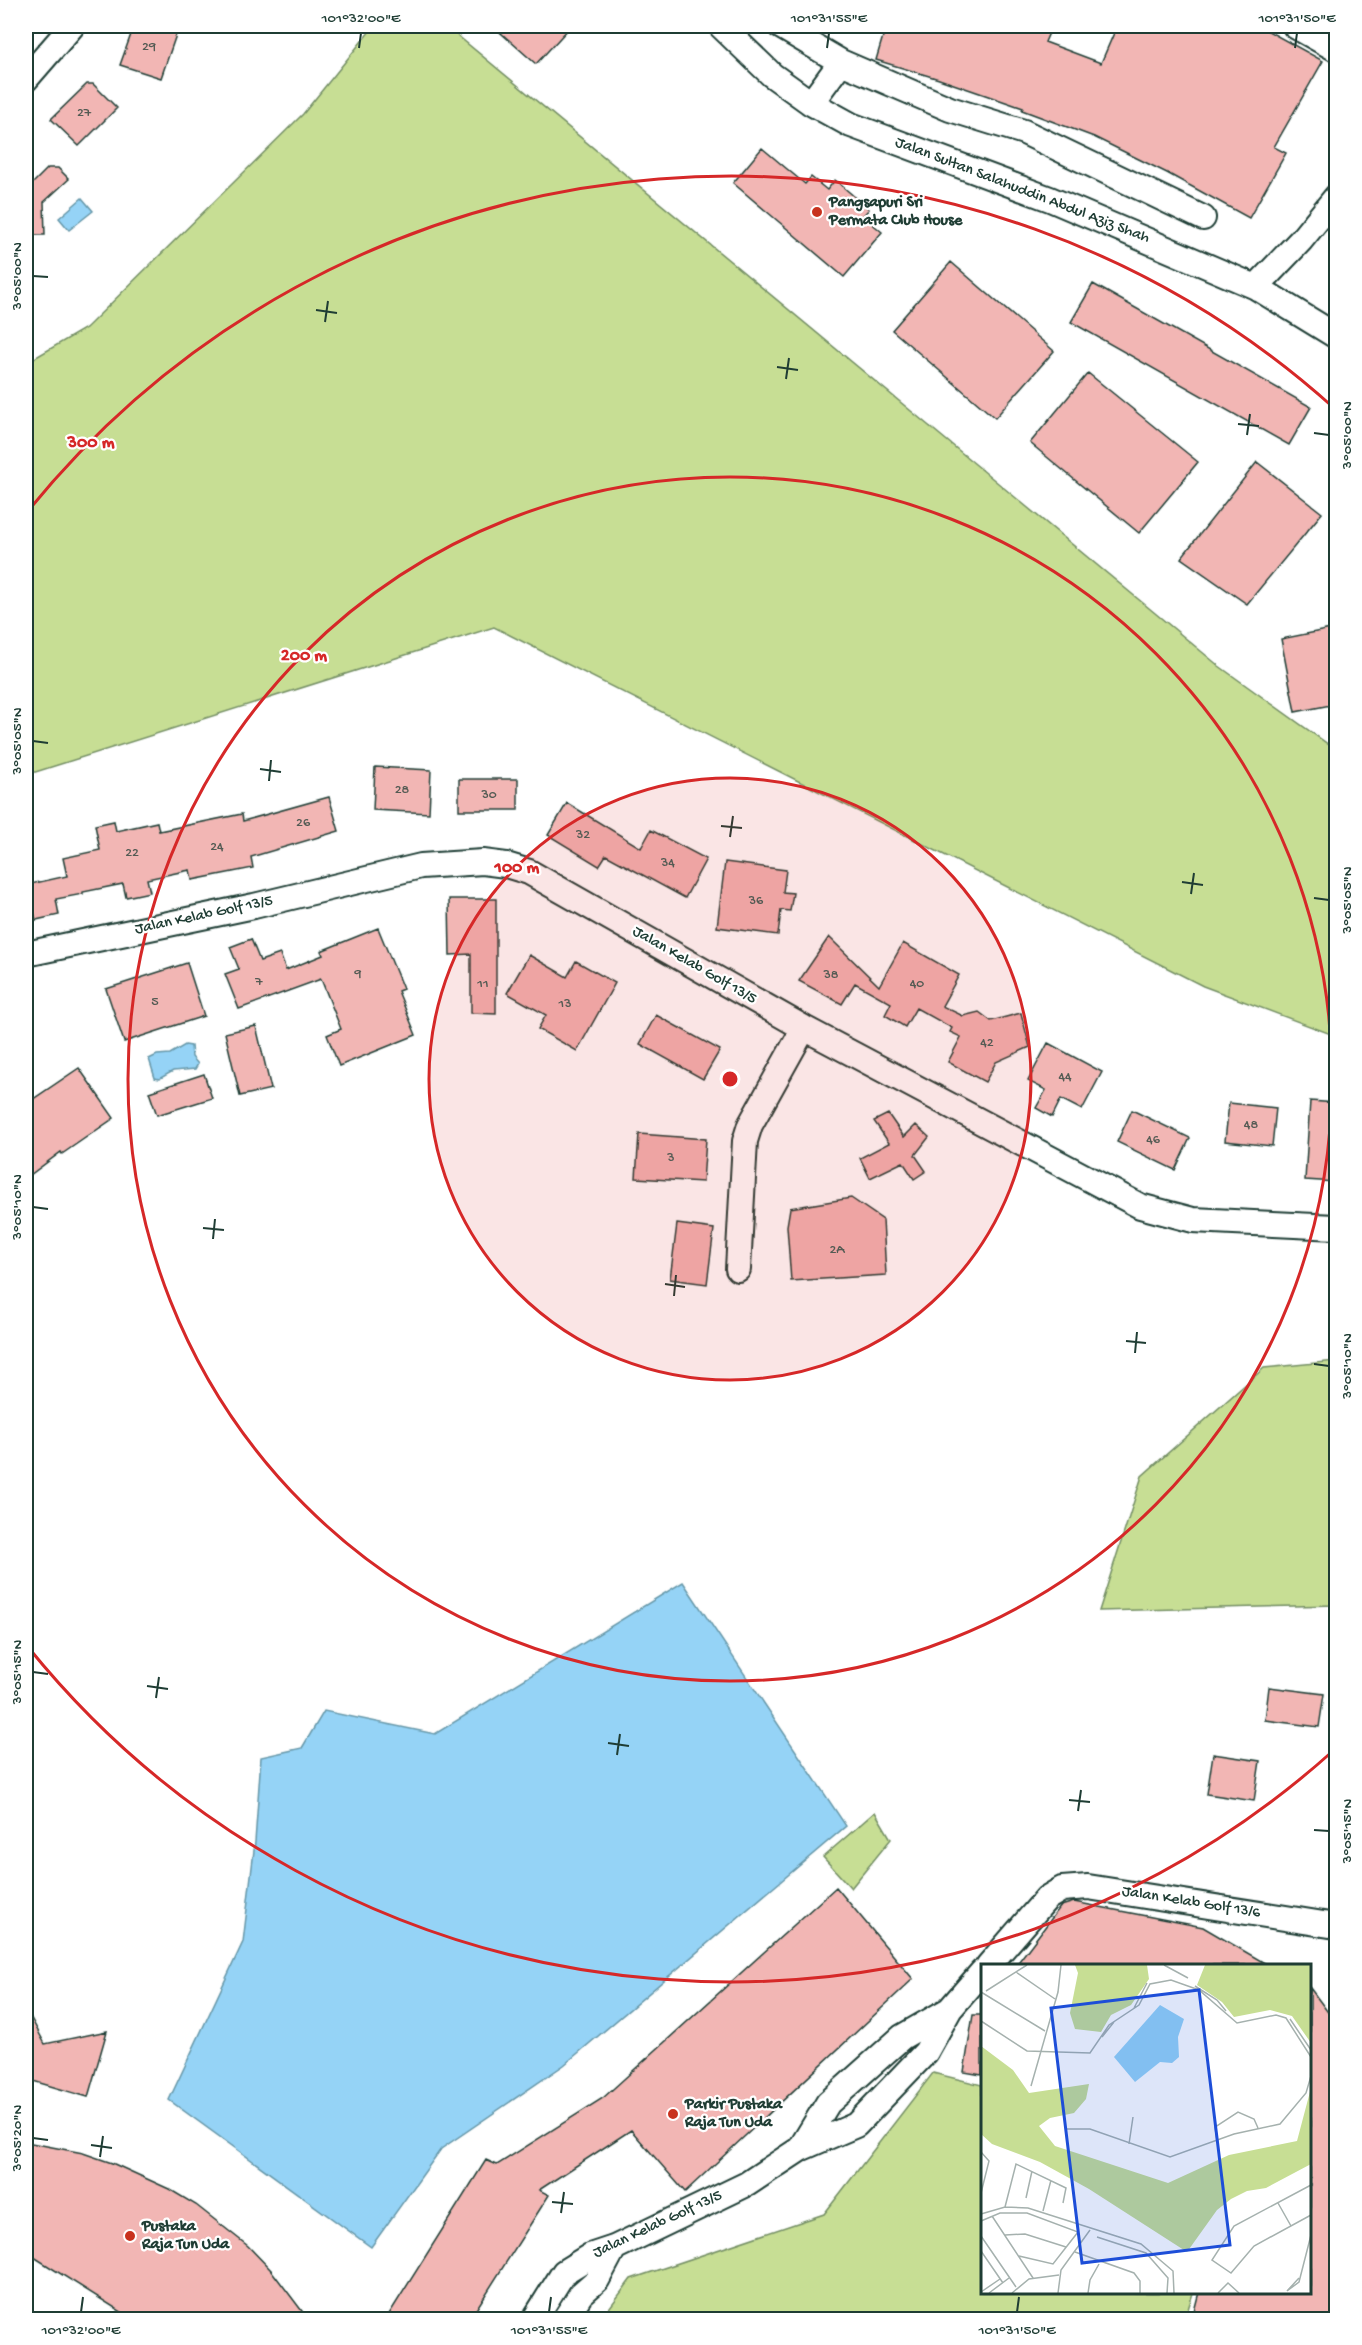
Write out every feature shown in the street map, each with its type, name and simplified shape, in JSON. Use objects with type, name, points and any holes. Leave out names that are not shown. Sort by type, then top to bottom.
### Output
[{"type":"street","points":[[26,79],[72,26]]},
{"type":"street","name":"Jalan Sultan Salahuddin Abdul Aziz Shah","points":[[721,26],[772,75],[811,103],[851,125],[1050,199],[1256,287],[1336,336]]},
{"type":"street","points":[[780,26],[841,62],[950,110],[1024,132],[1203,218]]},
{"type":"street","points":[[1294,26],[1336,49]]},
{"type":"street","points":[[811,103],[841,62]]},
{"type":"street","points":[[1256,287],[1301,240],[1336,197]]},
{"type":"street","name":"Jalan Kelab Golf 13/5","points":[[26,954],[254,906],[421,866],[483,862],[506,865],[529,872],[804,1028],[1140,1206],[1193,1220],[1336,1227]]},
{"type":"street","points":[[738,1269],[746,1141],[750,1125],[804,1028]]},
{"type":"street","name":"Jalan Kelab Golf 13/6","points":[[989,1964],[1047,1898],[1062,1889],[1088,1887],[1336,1926]]},
{"type":"street","name":"Jalan Kelab Golf 13/5","points":[[534,2319],[564,2272],[590,2256],[614,2248],[747,2184],[800,2149],[856,2125],[926,2052],[950,2009],[981,1973]]},
{"type":"street","name":"Jalan Kelab Golf 13/5","points":[[800,2149],[828,2103],[902,2037],[950,2009]]},
{"type":"street","points":[[564,2319],[580,2294],[597,2280],[614,2248]]},
{"type":"green space","points":[[374,26],[446,26],[1219,666],[1336,750],[1336,1036],[1203,986],[494,627],[26,775],[26,363],[86,328],[303,114]]},
{"type":"green space","points":[[1336,1361],[1336,1605],[1099,1611],[1142,1476],[1264,1368]]},
{"type":"green space","points":[[875,1812],[891,1839],[851,1888],[823,1857]]},
{"type":"green space","points":[[933,2073],[981,2085],[981,2294],[1193,2294],[1185,2319],[601,2319],[631,2279],[824,2214]]},
{"type":"water","points":[[82,198],[93,211],[69,230],[59,218]]},
{"type":"water","points":[[185,1045],[191,1046],[192,1057],[198,1064],[195,1069],[173,1071],[159,1079],[155,1078],[149,1059],[157,1055],[170,1054]]},
{"type":"water","points":[[683,1582],[846,1826],[564,2065],[441,2149],[371,2247],[169,2100],[243,1942],[255,1842],[261,1757],[302,1748],[324,1711],[435,1734]]},
{"type":"building","points":[[134,26],[166,26],[178,29],[161,78],[120,65]]},
{"type":"building","points":[[493,26],[571,26],[536,64]]},
{"type":"building","points":[[886,26],[1052,26],[1045,42],[1101,63],[1117,26],[1259,26],[1323,61],[1274,147],[1286,153],[1249,218],[1167,173],[1094,137],[1022,110],[1023,108],[876,60]]},
{"type":"building","points":[[87,84],[93,84],[117,108],[79,146],[51,119]]},
{"type":"building","name":"Pangsapuri Sri Permata Club House","points":[[762,148],[805,184],[811,177],[827,190],[835,180],[869,209],[863,216],[882,232],[844,277],[733,183]]},
{"type":"building","points":[[48,168],[58,168],[69,179],[44,202],[45,235],[32,235],[26,229],[26,190]]},
{"type":"building","points":[[951,262],[1054,351],[995,418],[892,330]]},
{"type":"building","points":[[1093,284],[1311,407],[1289,445],[1071,322]]},
{"type":"building","points":[[1088,373],[1198,462],[1139,533],[1030,443]]},
{"type":"building","points":[[1257,462],[1322,513],[1247,604],[1181,558]]},
{"type":"building","points":[[1336,628],[1336,704],[1295,712],[1281,639]]},
{"type":"building","points":[[375,767],[431,770],[429,813],[373,810]]},
{"type":"building","points":[[459,779],[518,779],[518,810],[459,810]]},
{"type":"building","points":[[329,797],[339,831],[251,857],[253,868],[192,880],[190,870],[147,879],[150,892],[126,897],[123,884],[83,892],[83,894],[56,899],[59,915],[36,920],[32,904],[26,906],[26,885],[67,876],[63,858],[100,850],[95,825],[114,821],[116,831],[157,822],[159,831],[242,814],[243,821]]},
{"type":"building","points":[[567,803],[641,848],[651,830],[706,859],[685,898],[606,855],[599,866],[548,835]]},
{"type":"building","points":[[725,862],[786,870],[783,892],[793,893],[790,911],[781,910],[778,935],[717,927]]},
{"type":"building","points":[[449,899],[496,899],[496,1014],[471,1013],[471,954],[450,955]]},
{"type":"building","points":[[378,928],[403,989],[398,991],[416,1035],[339,1066],[327,1035],[341,1029],[321,979],[239,1009],[225,974],[239,969],[230,947],[251,939],[260,961],[280,954],[286,970],[323,955],[321,951]]},
{"type":"building","points":[[829,937],[879,986],[903,943],[959,975],[942,1006],[963,1016],[979,1012],[991,1021],[1021,1013],[1030,1047],[996,1062],[985,1082],[948,1062],[961,1037],[950,1032],[952,1028],[916,1008],[905,1027],[885,1015],[891,1003],[855,983],[842,1004],[799,981]]},
{"type":"building","points":[[529,955],[567,977],[576,961],[615,983],[577,1051],[538,1029],[546,1015],[507,993]]},
{"type":"building","points":[[187,963],[204,1016],[124,1042],[106,989]]},
{"type":"building","points":[[656,1015],[720,1050],[703,1079],[640,1044]]},
{"type":"building","points":[[256,1026],[271,1089],[240,1096],[225,1033]]},
{"type":"building","points":[[1048,1043],[1102,1072],[1082,1110],[1061,1099],[1052,1117],[1036,1108],[1046,1090],[1028,1081]]},
{"type":"building","points":[[79,1068],[114,1118],[26,1178],[26,1104]]},
{"type":"building","points":[[204,1074],[212,1098],[157,1115],[149,1092]]},
{"type":"building","points":[[1310,1101],[1336,1103],[1336,1182],[1305,1180]]},
{"type":"building","points":[[1229,1103],[1276,1108],[1272,1146],[1225,1141]]},
{"type":"building","points":[[1132,1110],[1190,1138],[1175,1170],[1117,1142]]},
{"type":"building","points":[[888,1114],[904,1137],[916,1125],[929,1137],[915,1155],[926,1171],[914,1179],[903,1162],[870,1178],[860,1158],[889,1143],[874,1121]]},
{"type":"building","points":[[639,1134],[706,1139],[703,1182],[636,1178]]},
{"type":"building","points":[[851,1198],[883,1220],[886,1275],[791,1281],[787,1226],[790,1208]]},
{"type":"building","points":[[677,1224],[714,1229],[707,1284],[670,1279]]},
{"type":"building","points":[[1269,1687],[1324,1694],[1319,1727],[1265,1720]]},
{"type":"building","points":[[1213,1754],[1260,1761],[1254,1801],[1207,1794]]},
{"type":"building","name":"Parkir Pustaka Raja Tun Uda","points":[[836,1887],[913,1979],[685,2192],[631,2130],[539,2190],[549,2195],[470,2319],[386,2319],[486,2160],[497,2165],[603,2098]]},
{"type":"building","points":[[1074,1902],[1203,1927],[1266,1964],[1017,1964],[1061,1906]]},
{"type":"building","points":[[1311,1989],[1336,2023],[1336,2319],[1192,2319],[1198,2294],[1311,2294]]},
{"type":"building","points":[[26,2009],[45,2044],[107,2031],[88,2097],[26,2079]]},
{"type":"building","points":[[973,2015],[981,2015],[981,2075],[964,2072]]},
{"type":"building","name":"Pustaka Raja Tun Uda","points":[[26,2142],[83,2153],[112,2163],[169,2189],[196,2205],[248,2246],[271,2270],[308,2319],[129,2319],[128,2316],[26,2252]]},
{"type":"place","name":"Pangsapuri Sri Permata Club House","points":[[817,212]]},
{"type":"place","name":"Parkir Pustaka Raja Tun Uda","points":[[673,2114]]},
{"type":"place","name":"Pustaka Raja Tun Uda","points":[[130,2236]]}]
